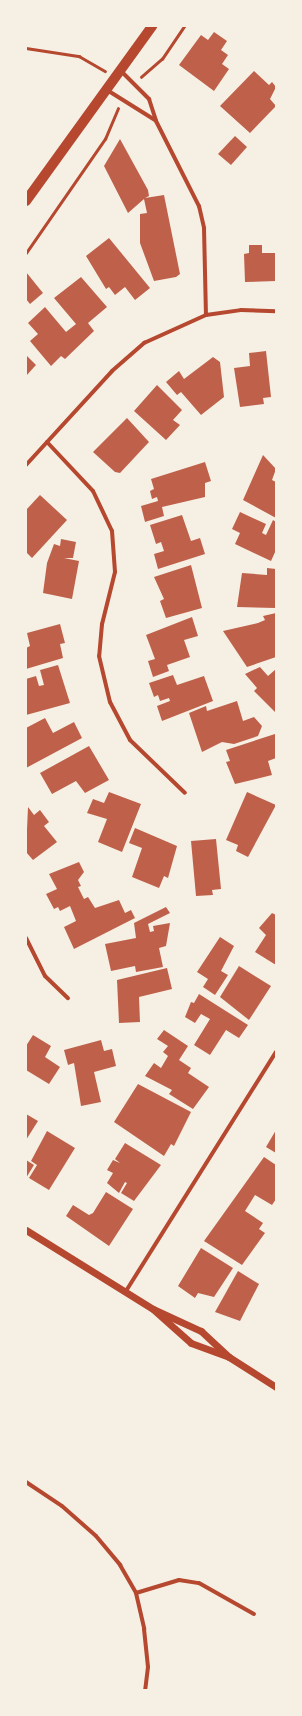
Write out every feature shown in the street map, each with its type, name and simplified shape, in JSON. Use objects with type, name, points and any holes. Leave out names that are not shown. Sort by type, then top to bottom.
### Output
[{"type":"main road","points":[[26,201],[152,26]]},
{"type":"street","points":[[117,75],[135,84],[149,99],[156,121],[203,218],[206,315]]},
{"type":"street","points":[[106,89],[124,99],[156,121]]},
{"type":"street","points":[[26,465],[128,356],[170,328],[206,315],[241,310],[276,311]]},
{"type":"street","points":[[47,442],[93,491],[112,531],[115,572],[102,624],[100,656],[110,702],[130,740],[185,793]]},
{"type":"street","points":[[26,938],[45,976],[68,998]]},
{"type":"street","points":[[126,1291],[276,1052]]},
{"type":"street","points":[[26,1230],[153,1309],[201,1331],[229,1357]]},
{"type":"street","points":[[153,1309],[179,1335],[229,1357],[276,1387]]},
{"type":"street","points":[[26,1482],[62,1506],[96,1536],[120,1565],[136,1593],[146,1652],[145,1690]]},
{"type":"street","points":[[136,1593],[179,1580],[199,1583],[254,1614]]},
{"type":"path","points":[[135,84],[162,59],[184,26]]},
{"type":"path","points":[[26,48],[79,56],[117,75]]},
{"type":"path","points":[[26,253],[104,139],[124,99]]},
{"type":"building","points":[[214,32],[227,41],[221,50],[228,55],[222,64],[229,69],[214,91],[179,65],[201,35],[208,40]]},
{"type":"building","points":[[254,71],[269,85],[272,82],[276,87],[270,99],[276,106],[250,133],[220,106]]},
{"type":"building","points":[[235,136],[247,147],[231,165],[218,154]]},
{"type":"building","points":[[120,139],[148,190],[149,196],[145,198],[164,195],[180,274],[176,277],[154,281],[140,243],[140,214],[147,213],[144,199],[128,213],[104,166]]},
{"type":"building","points":[[109,238],[150,288],[135,300],[125,287],[115,295],[109,287],[106,289],[86,256]]},
{"type":"building","points":[[249,245],[262,245],[262,253],[276,253],[276,281],[245,282],[244,254],[249,253]]},
{"type":"building","points":[[26,272],[43,293],[30,304],[26,299]]},
{"type":"building","points":[[81,277],[107,307],[88,323],[94,331],[65,359],[61,356],[51,366],[30,341],[38,334],[28,323],[45,307],[66,332],[76,324],[54,298]]},
{"type":"building","points":[[266,351],[271,397],[263,398],[264,404],[240,407],[234,368],[250,366],[249,353]]},
{"type":"building","points":[[26,355],[36,365],[26,376]]},
{"type":"building","points":[[213,357],[220,362],[224,397],[201,415],[181,392],[177,395],[166,382],[179,371],[184,379]]},
{"type":"building","points":[[157,385],[182,410],[173,420],[180,425],[166,440],[134,411]]},
{"type":"building","points":[[127,418],[149,442],[120,473],[115,472],[93,452]]},
{"type":"building","points":[[263,455],[276,469],[272,480],[276,482],[276,518],[243,500]]},
{"type":"building","points":[[205,462],[211,481],[205,483],[205,497],[162,507],[164,516],[145,522],[141,506],[158,501],[157,497],[152,499],[150,491],[154,489],[151,479]]},
{"type":"building","points":[[40,495],[67,520],[32,558],[26,552],[26,510]]},
{"type":"building","points":[[240,512],[266,524],[262,533],[266,535],[273,520],[276,522],[276,550],[271,561],[235,544],[240,533],[232,529]]},
{"type":"building","points":[[182,515],[191,541],[200,538],[205,554],[158,569],[154,554],[164,551],[161,542],[156,544],[150,525]]},
{"type":"building","points":[[61,539],[76,542],[73,558],[64,558],[79,561],[72,599],[43,593],[47,563],[54,544],[60,546]]},
{"type":"building","points":[[191,565],[202,608],[166,618],[160,601],[164,599],[154,577]]},
{"type":"building","points":[[267,568],[276,569],[276,608],[237,607],[242,573],[267,575]]},
{"type":"building","points":[[276,613],[276,657],[247,667],[223,631],[258,623],[265,620],[263,616]]},
{"type":"building","points":[[192,617],[198,636],[184,640],[190,657],[167,665],[169,671],[153,677],[148,661],[155,659],[146,635]]},
{"type":"building","points":[[60,624],[65,643],[60,644],[63,658],[26,669],[26,648],[30,646],[27,633]]},
{"type":"building","points":[[58,665],[70,703],[26,715],[26,679],[36,676],[39,686],[44,685],[40,670]]},
{"type":"building","points":[[260,667],[268,676],[276,669],[276,713],[254,691],[257,688],[245,674]]},
{"type":"building","points":[[173,675],[177,685],[204,676],[213,701],[162,721],[157,706],[170,701],[169,698],[160,701],[158,695],[154,697],[149,683]]},
{"type":"building","points":[[237,701],[243,721],[254,717],[262,726],[258,736],[234,744],[222,742],[202,752],[189,713],[206,706],[207,711]]},
{"type":"building","points":[[45,718],[53,733],[74,722],[82,738],[26,768],[26,728]]},
{"type":"building","points":[[275,734],[276,758],[268,761],[272,775],[235,784],[226,762],[230,761],[226,750]]},
{"type":"building","points":[[89,746],[109,780],[85,793],[76,781],[52,794],[40,773]]},
{"type":"building","points":[[109,792],[141,804],[122,852],[98,842],[107,819],[87,813],[93,799],[104,803]]},
{"type":"building","points":[[247,792],[276,805],[248,857],[236,851],[238,845],[226,840]]},
{"type":"building","points":[[28,807],[34,815],[40,810],[49,822],[44,826],[57,842],[33,860],[26,852]]},
{"type":"building","points":[[135,828],[177,846],[168,878],[164,876],[159,888],[132,877],[142,848],[129,843]]},
{"type":"building","points":[[216,839],[221,889],[212,890],[213,895],[196,896],[191,841]]},
{"type":"building","points":[[79,862],[84,872],[78,880],[81,886],[78,887],[84,899],[88,897],[95,908],[119,900],[125,913],[131,910],[135,918],[74,949],[64,927],[76,921],[70,906],[60,911],[58,907],[54,909],[46,894],[57,889],[49,874]]},
{"type":"building","points":[[166,907],[170,913],[148,924],[150,932],[154,931],[153,926],[170,923],[166,946],[159,948],[163,967],[136,972],[135,966],[111,971],[105,944],[136,938],[134,923]]},
{"type":"building","points":[[272,913],[276,915],[276,965],[255,952],[266,935],[259,928]]},
{"type":"building","points":[[220,937],[234,946],[221,971],[228,975],[215,995],[203,987],[208,979],[197,972]]},
{"type":"building","points":[[239,966],[271,986],[249,1020],[220,997]]},
{"type":"building","points":[[167,968],[172,989],[139,997],[140,1022],[119,1023],[117,980]]},
{"type":"building","points":[[199,994],[248,1025],[239,1038],[226,1030],[210,1055],[194,1045],[210,1019],[201,1014],[195,1023],[185,1017],[191,1002],[194,1003]]},
{"type":"building","points":[[164,1030],[188,1046],[179,1060],[191,1068],[188,1073],[209,1087],[193,1109],[169,1094],[172,1090],[145,1076],[154,1063],[161,1068],[168,1056],[163,1052],[168,1046],[157,1039]]},
{"type":"building","points":[[33,1035],[51,1046],[45,1057],[60,1067],[49,1084],[26,1070],[26,1046]]},
{"type":"building","points":[[101,1040],[104,1051],[112,1049],[116,1066],[94,1072],[101,1102],[81,1106],[74,1063],[68,1065],[64,1050]]},
{"type":"building","points":[[138,1084],[191,1112],[174,1146],[171,1144],[164,1156],[114,1122]]},
{"type":"building","points":[[26,1114],[38,1121],[26,1140]]},
{"type":"building","points":[[276,1130],[276,1153],[266,1147]]},
{"type":"building","points":[[47,1131],[75,1148],[49,1190],[29,1178],[37,1165],[31,1161]]},
{"type":"building","points":[[125,1143],[161,1165],[134,1201],[121,1193],[127,1183],[125,1182],[119,1193],[107,1183],[113,1173],[107,1170],[113,1160],[120,1163],[115,1159]]},
{"type":"building","points":[[264,1157],[276,1165],[276,1199],[272,1205],[255,1195],[245,1211],[263,1223],[259,1229],[265,1233],[242,1265],[204,1241]]},
{"type":"building","points":[[26,1160],[34,1165],[26,1178]]},
{"type":"building","points":[[106,1192],[133,1209],[109,1246],[66,1216],[73,1205],[89,1215],[93,1213]]},
{"type":"building","points":[[201,1248],[233,1268],[214,1297],[198,1293],[195,1298],[178,1286]]},
{"type":"building","points":[[238,1271],[259,1284],[240,1321],[215,1312]]}]
